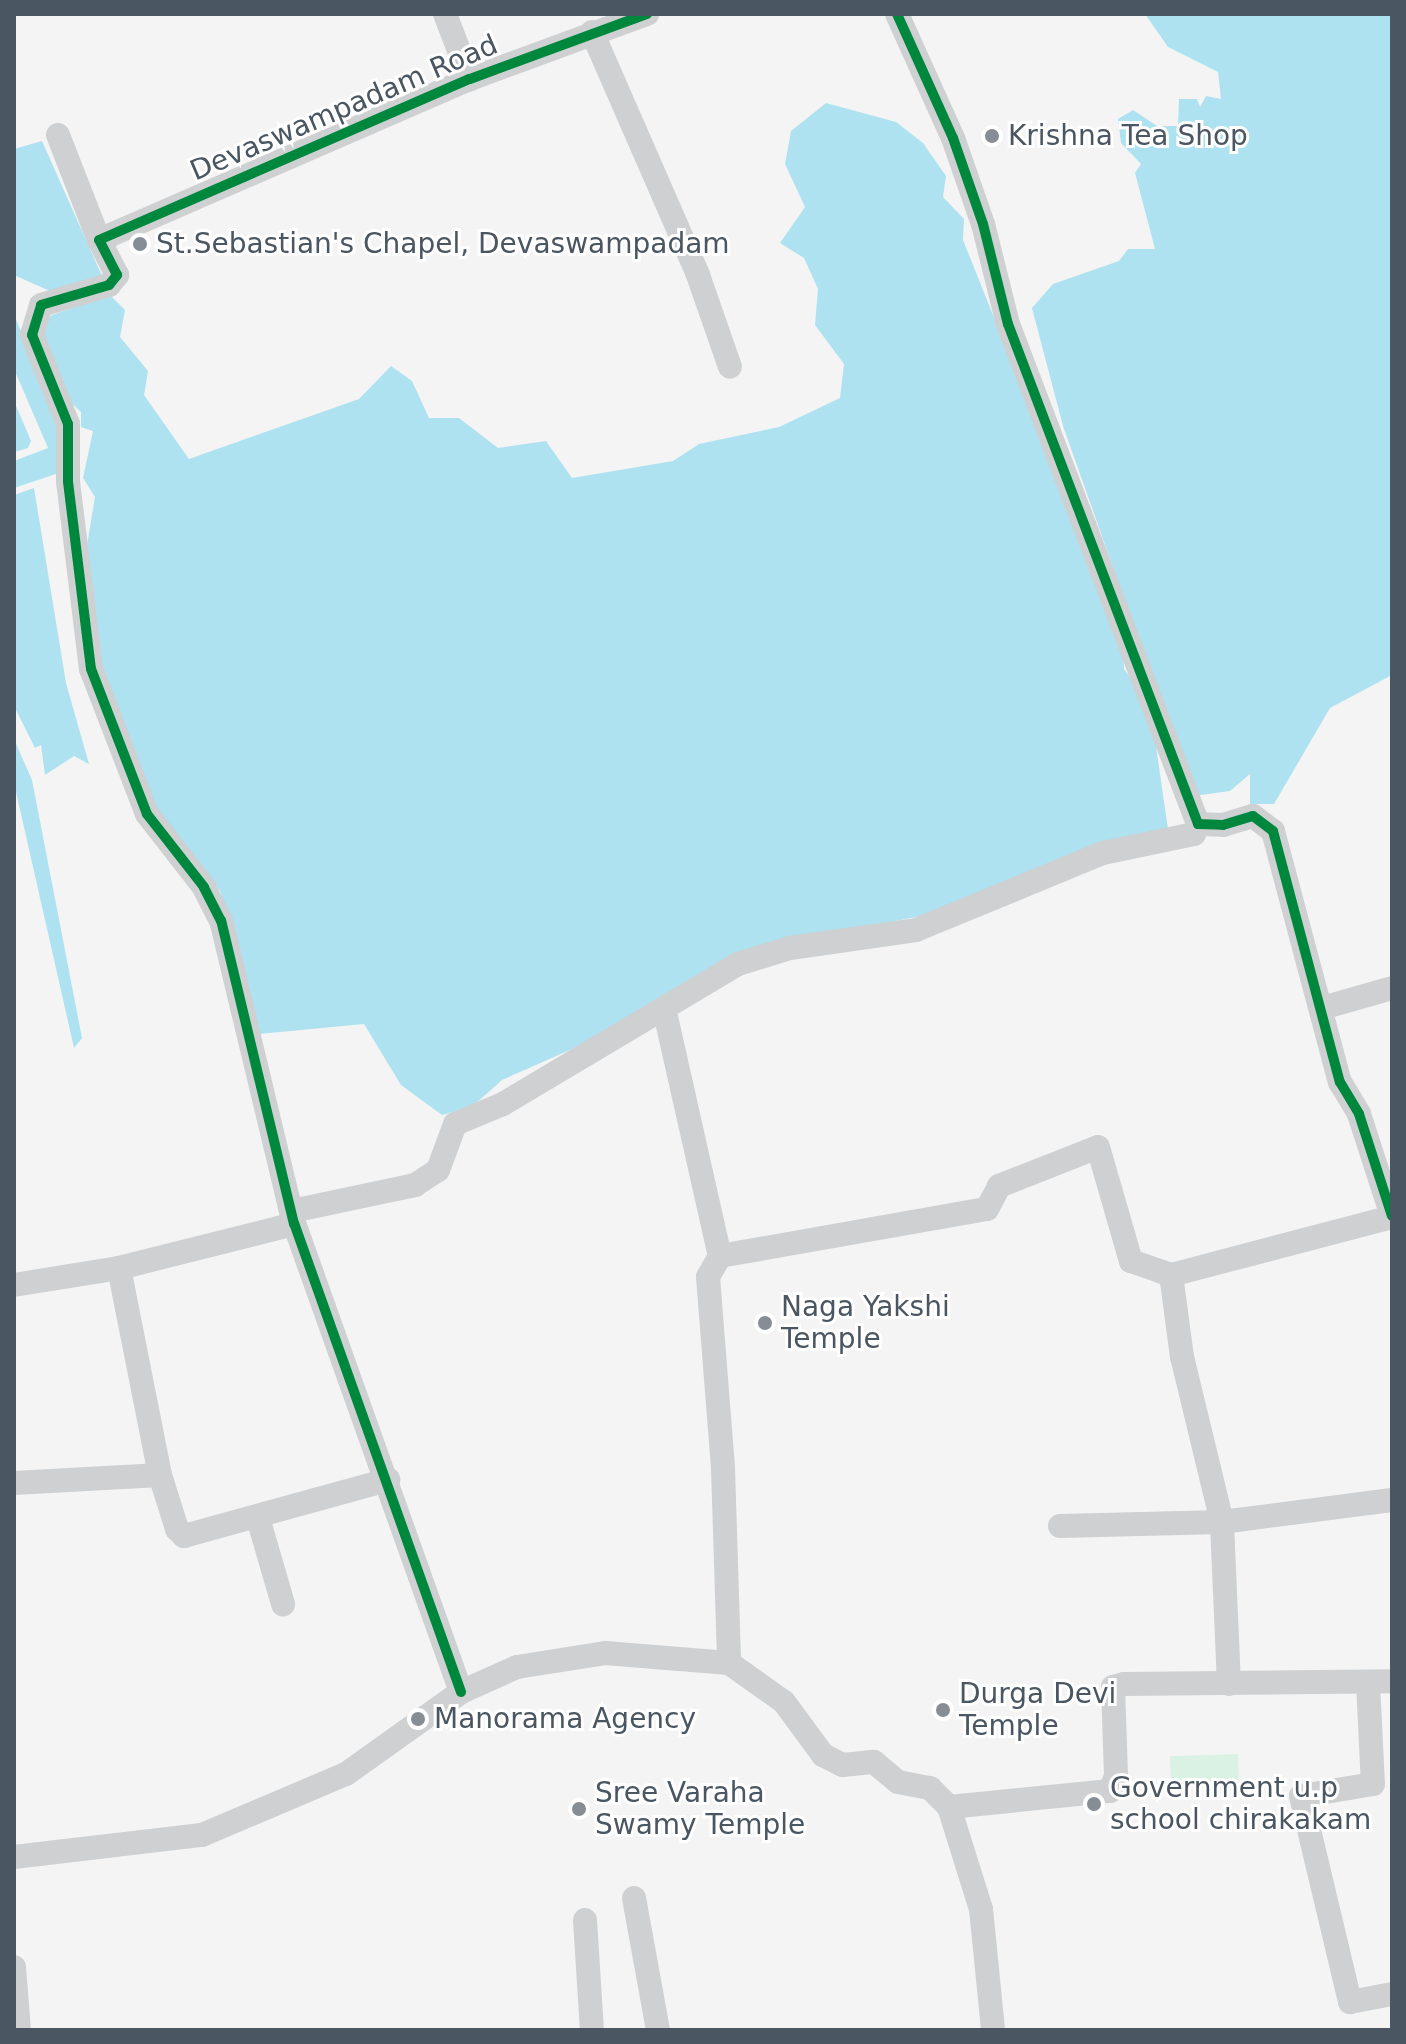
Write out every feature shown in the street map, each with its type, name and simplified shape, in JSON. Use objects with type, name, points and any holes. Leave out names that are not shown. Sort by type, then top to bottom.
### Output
[{"type":"street","points":[[445,14],[470,79]]},
{"type":"street","name":"Devaswampadam Road","points":[[99,240],[470,79],[647,14]]},
{"type":"street","points":[[14,1285],[119,1268],[415,1185],[438,1170],[455,1124],[503,1104],[738,964],[790,948],[916,930],[1103,853],[1194,834],[1198,824],[1008,324],[983,224],[953,138],[897,14]]},
{"type":"street","points":[[592,32],[698,275],[730,367]]},
{"type":"street","points":[[58,135],[99,240],[117,275],[109,285],[41,305],[32,335],[68,424],[68,481],[91,669],[147,814],[204,887],[221,921],[293,1217],[461,1692]]},
{"type":"street","points":[[720,1256],[987,1209],[999,1186],[1098,1147],[1131,1261],[1171,1275],[1392,1216],[1359,1114],[1340,1082],[1273,831],[1253,816],[1223,825],[1198,824]]},
{"type":"street","points":[[1322,1008],[1392,988]]},
{"type":"street","points":[[664,1008],[720,1256],[708,1277],[723,1468],[729,1663]]},
{"type":"street","points":[[119,1268],[160,1475],[177,1529],[184,1536],[388,1480]]},
{"type":"street","points":[[1171,1275],[1182,1357],[1222,1522],[1229,1684]]},
{"type":"street","points":[[14,1483],[160,1475]]},
{"type":"street","points":[[1060,1526],[1222,1522],[1392,1500]]},
{"type":"street","points":[[258,1518],[283,1604]]},
{"type":"street","points":[[14,1857],[202,1835],[346,1774],[461,1692],[517,1667],[605,1653],[729,1663],[784,1702],[823,1755],[843,1765],[874,1762],[898,1782],[930,1788],[949,1807],[981,1909],[993,2030]]},
{"type":"street","points":[[949,1807],[1110,1791],[1116,1776],[1113,1687],[1380,1682],[1373,1784],[1301,1796],[1350,2002],[1392,1994]]},
{"type":"street","points":[[634,1898],[658,2030]]},
{"type":"street","points":[[585,1920],[592,2030]]},
{"type":"street","points":[[14,1967],[19,2030]]},
{"type":"green space","points":[[1238,1754],[1239,1780],[1171,1782],[1170,1756]]},
{"type":"water","points":[[1145,14],[1392,14],[1392,675],[1330,708],[1274,804],[1250,804],[1250,774],[1230,791],[1194,796],[1063,426],[1032,308],[1053,284],[1119,261],[1128,249],[1155,249],[1135,173],[1141,164],[1121,143],[1118,119],[1133,110],[1157,126],[1178,126],[1179,99],[1197,99],[1200,107],[1206,96],[1221,99],[1218,72],[1168,47]]},
{"type":"water","points":[[826,103],[896,122],[923,143],[946,176],[943,197],[964,219],[963,240],[1123,640],[1124,669],[1150,705],[1168,829],[959,908],[833,934],[502,1080],[473,1106],[442,1115],[401,1085],[364,1024],[259,1034],[220,891],[146,802],[92,663],[85,557],[95,497],[83,478],[93,431],[81,427],[81,412],[58,390],[42,327],[52,315],[110,295],[125,310],[120,337],[148,371],[144,395],[189,459],[359,399],[391,366],[412,381],[429,418],[459,418],[498,448],[546,441],[572,478],[673,461],[699,444],[779,427],[840,398],[844,364],[815,325],[818,289],[804,258],[780,243],[805,207],[785,164],[791,131]]},
{"type":"water","points":[[42,141],[102,276],[61,296],[14,275],[14,149]]},
{"type":"water","points":[[14,315],[63,427],[62,472],[14,488],[14,461],[48,448],[14,369]]},
{"type":"water","points":[[14,401],[31,441],[28,448],[14,452]]},
{"type":"water","points":[[34,488],[66,683],[89,764],[74,756],[45,775],[41,745],[35,748],[14,706],[14,495]]},
{"type":"water","points":[[14,739],[32,780],[82,1038],[74,1048],[14,783]]},
{"type":"cycle path","points":[[461,1692],[294,1224],[221,921],[204,887],[147,814],[91,669],[68,481],[68,424],[32,335],[41,305],[109,285],[117,275],[99,240],[470,79],[647,14]]},
{"type":"cycle path","points":[[897,14],[953,138],[983,224],[1008,324],[1198,824],[1223,825],[1253,816],[1273,831],[1340,1082],[1359,1114],[1392,1216]]},
{"type":"place","name":"Krishna Tea Shop","points":[[992,136]]},
{"type":"place","name":"St.Sebastian's Chapel, Devaswampadam","points":[[140,244]]},
{"type":"place","name":"Naga Yakshi Temple","points":[[765,1323]]},
{"type":"place","name":"Durga Devi Temple","points":[[943,1710]]},
{"type":"place","name":"Manorama Agency","points":[[418,1719]]},
{"type":"place","name":"Government u.p school chirakakam","points":[[1094,1804]]},
{"type":"place","name":"Sree Varaha Swamy Temple","points":[[579,1809]]}]
